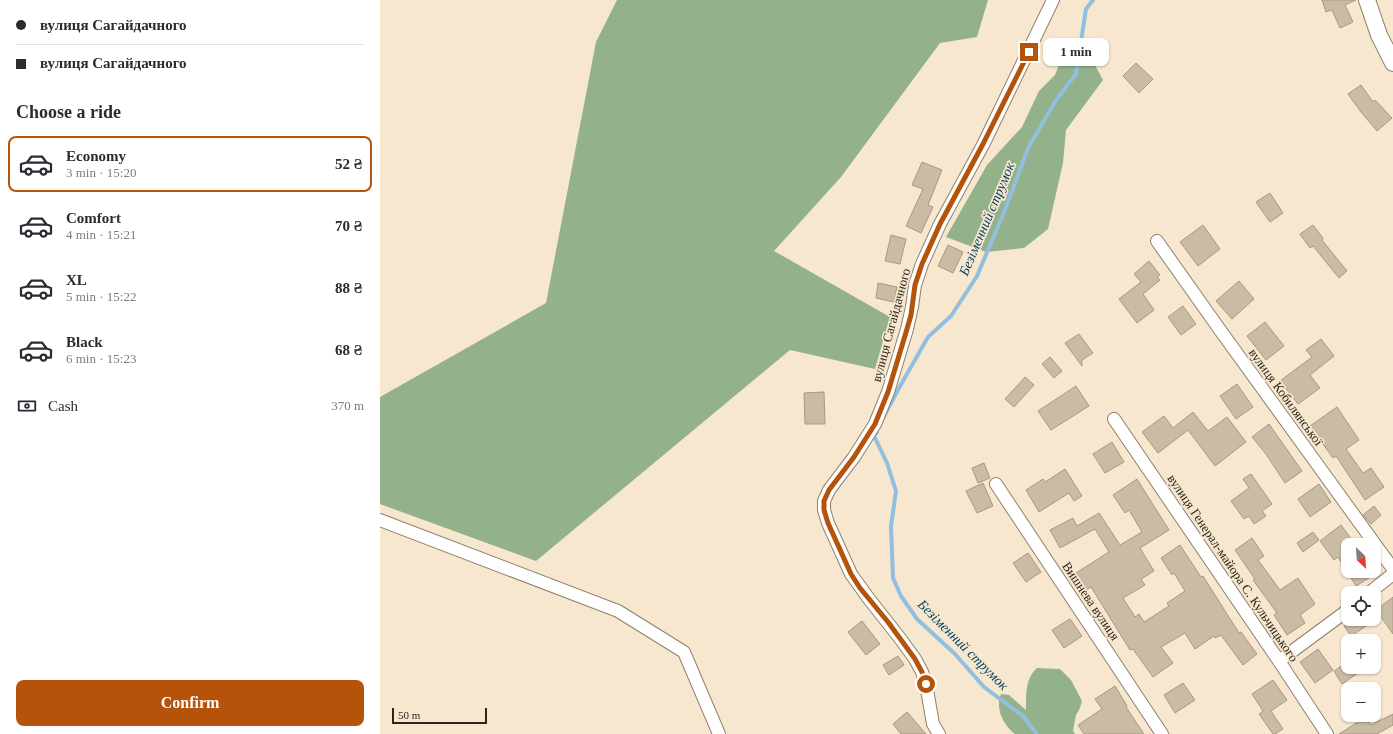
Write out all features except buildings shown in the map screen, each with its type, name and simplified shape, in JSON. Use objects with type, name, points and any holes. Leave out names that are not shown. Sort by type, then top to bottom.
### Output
[{"type":"street","name":"вулиця Сагайдачного","points":[[939,734],[933,724],[926,684],[919,666],[894,629],[869,599],[851,574],[828,523],[824,510],[824,501],[829,490],[854,457],[875,424],[888,392],[907,329],[911,315],[915,285],[922,264],[940,224],[987,138],[1053,0]]},
{"type":"street","points":[[1367,0],[1379,35],[1393,63]]},
{"type":"street","name":"вулиця Кобилянської","points":[[1157,241],[1393,569]]},
{"type":"street","name":"вулиця Генерал-майора С. Кульчицького","points":[[1114,419],[1280,661],[1327,734]]},
{"type":"street","name":"Вишнева вулиця","points":[[996,484],[1162,734]]},
{"type":"street","points":[[380,520],[618,611],[684,652],[719,734]]},
{"type":"street","points":[[1378,586],[1393,574]]},
{"type":"street","points":[[1280,661],[1341,615]]},
{"type":"green space","points":[[617,0],[988,0],[977,37],[940,43],[841,177],[774,251],[890,317],[875,369],[790,350],[536,561],[380,504],[380,397],[546,303],[596,42]]},
{"type":"green space","points":[[1082,41],[1103,80],[1066,130],[1063,163],[1048,229],[1024,248],[986,252],[946,237],[987,165],[1022,127],[1039,91],[1055,75],[1063,54]]},
{"type":"green space","points":[[1037,668],[1060,669],[1071,680],[1082,701],[1076,715],[1073,731],[1075,734],[1015,734],[1007,726],[1001,716],[999,699],[1001,694],[1009,695],[1026,710],[1026,693],[1028,682],[1033,672]]},
{"type":"waterway","name":"Безіменний струмок","points":[[883,418],[928,337],[951,316],[977,276],[1005,210],[1028,148],[1056,100],[1076,74],[1086,9],[1093,0]]},
{"type":"waterway","name":"Безіменний струмок","points":[[877,432],[874,436],[887,463],[896,491],[891,526],[893,578],[901,596],[917,619],[955,654],[984,687],[1023,716],[1037,734]]},
{"type":"route","points":[[926,684],[915,659],[900,637],[860,588],[851,574],[828,523],[824,510],[824,501],[829,490],[865,442],[882,409],[911,315],[915,285],[922,264],[940,224],[983,144],[1029,52]]}]
